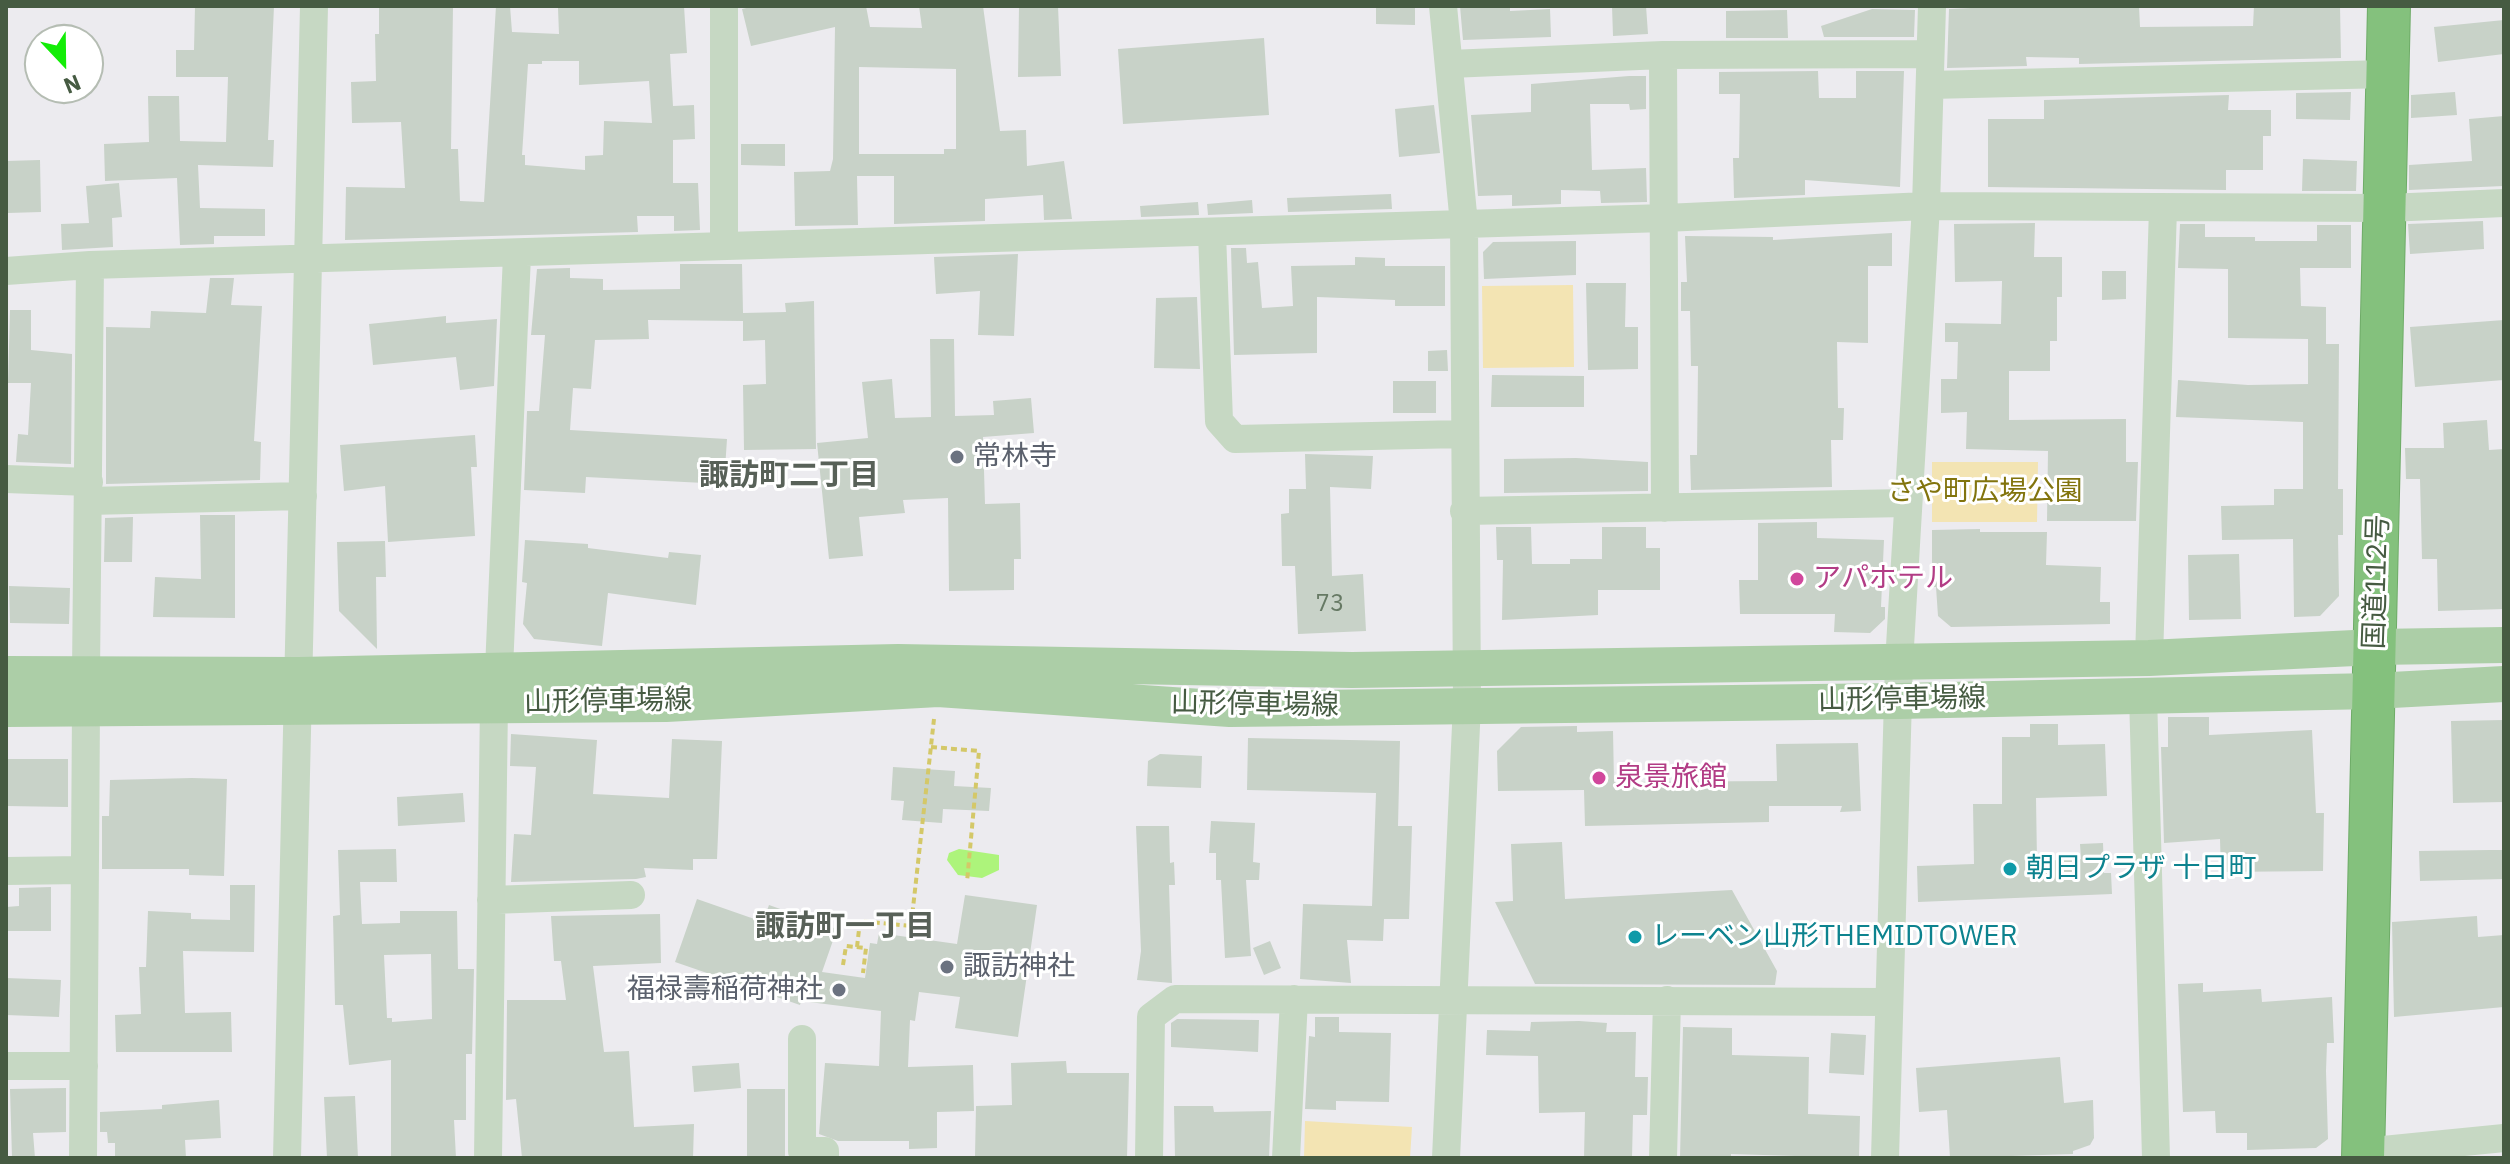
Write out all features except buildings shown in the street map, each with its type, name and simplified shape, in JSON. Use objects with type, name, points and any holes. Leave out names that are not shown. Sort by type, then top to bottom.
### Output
[{"type":"highway","name":"国道112号","points":[[2363,1155],[2387,208],[2389,6]]},
{"type":"main road","name":"山形停車場線","points":[[6,674],[86,691],[299,692],[497,686],[667,669],[898,662],[1352,670],[2149,658],[2375,647],[2504,645]]},
{"type":"main road","name":"山形停車場線","points":[[497,686],[666,704],[938,689],[1230,709],[1899,701],[2373,691],[2504,684]]},
{"type":"main road","name":"山形停車場線","points":[[6,709],[86,691]]},
{"type":"street","points":[[287,1158],[314,6]]},
{"type":"street","points":[[724,6],[724,245]]},
{"type":"street","points":[[1443,6],[1464,224],[1467,704],[1446,1158]]},
{"type":"street","points":[[1885,1158],[1886,1002],[1899,663],[1926,206],[1932,6]]},
{"type":"street","points":[[1450,64],[1663,55],[1930,54]]},
{"type":"street","points":[[1663,55],[1665,508]]},
{"type":"street","points":[[1930,85],[2388,74]]},
{"type":"street","points":[[6,271],[90,265],[517,255],[724,245],[1665,218],[1926,206],[2387,208],[2504,203]]},
{"type":"street","points":[[2149,658],[2163,208]]},
{"type":"street","points":[[1212,233],[1219,421],[1235,439],[1463,434]]},
{"type":"street","points":[[488,1158],[497,686],[517,255]]},
{"type":"street","points":[[83,1158],[90,265]]},
{"type":"street","points":[[6,479],[88,492],[303,496]]},
{"type":"street","points":[[1464,511],[1907,503]]},
{"type":"street","points":[[2143,695],[2156,1158]]},
{"type":"street","points":[[6,871],[83,870]]},
{"type":"street","points":[[491,900],[631,895]]},
{"type":"street","points":[[1149,1158],[1151,1017],[1175,999],[1886,1002]]},
{"type":"street","points":[[1286,1158],[1294,999]]},
{"type":"street","points":[[1663,1158],[1667,1000]]},
{"type":"street","points":[[802,1039],[802,1151],[825,1151],[825,1158]]},
{"type":"street","points":[[6,1066],[84,1066]]},
{"type":"street","points":[[2363,1155],[2504,1138]]},
{"type":"path","points":[[857,947],[860,921],[911,926],[938,689]]},
{"type":"path","points":[[931,747],[979,751],[967,882]]},
{"type":"path","points":[[843,965],[846,946],[866,948],[863,973]]},
{"type":"green space","points":[[1573,285],[1574,367],[1483,368],[1482,286]]},
{"type":"green space","name":"さや町広場公園","points":[[1932,462],[2038,462],[2037,522],[1932,522]]},
{"type":"green space","points":[[1305,1121],[1412,1127],[1410,1158],[1304,1158]]},
{"type":"shaded area","points":[[959,849],[999,855],[999,870],[982,878],[958,875],[947,860],[949,853]]},
{"type":"place","name":"常林寺","points":[[957,457]]},
{"type":"place","name":"アパホテル","points":[[1797,579]]},
{"type":"place","name":"泉景旅館","points":[[1599,778]]},
{"type":"place","name":"朝日プラザ 十日町","points":[[2010,869]]},
{"type":"place","name":"レーベン山形THEMIDTOWER","points":[[1635,937]]},
{"type":"place","name":"諏訪神社","points":[[947,967]]},
{"type":"place","name":"福禄壽稲荷神社","points":[[839,990]]},
{"type":"district","name":"諏訪町二丁目","points":[[789,476]]},
{"type":"district","name":"諏訪町一丁目","points":[[845,927]]}]
